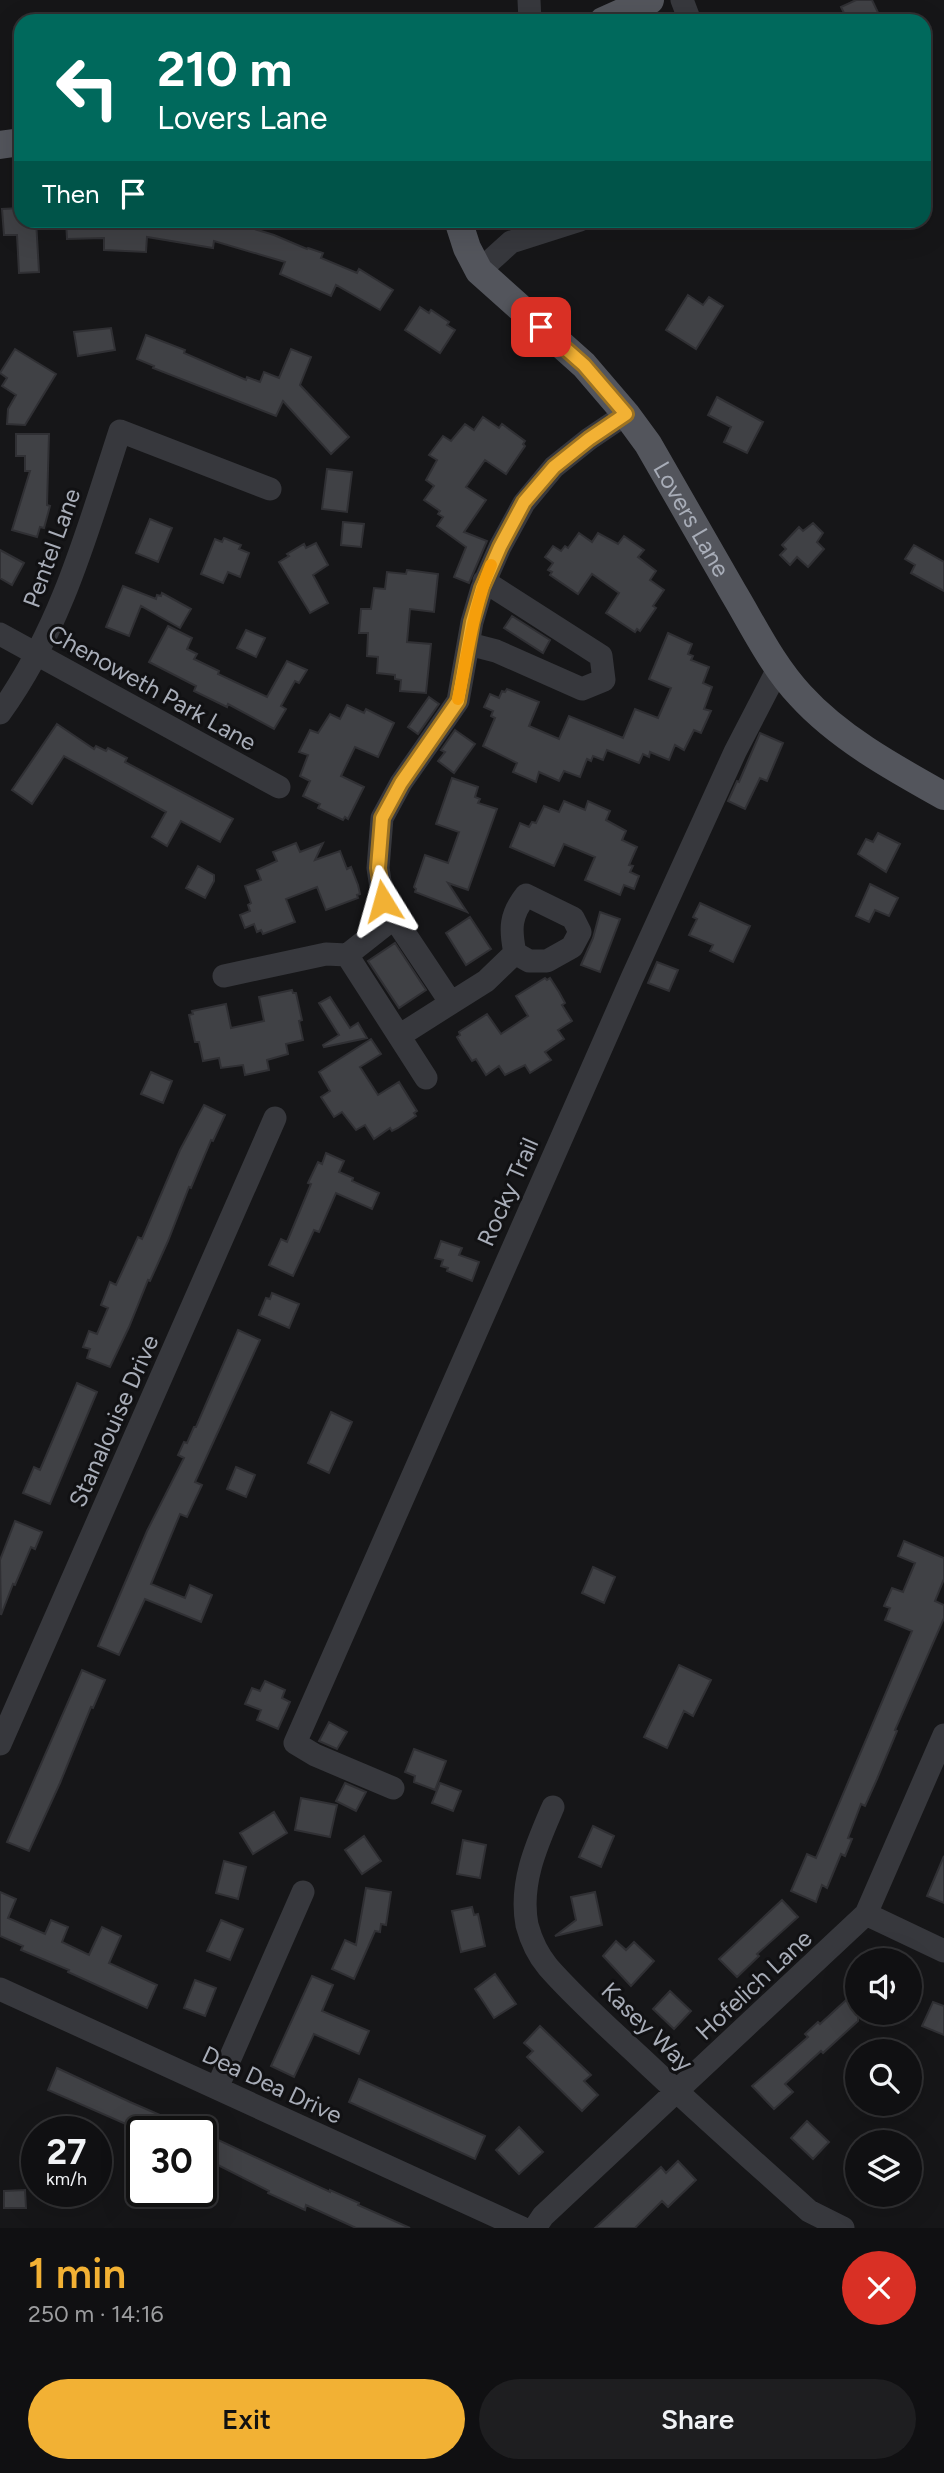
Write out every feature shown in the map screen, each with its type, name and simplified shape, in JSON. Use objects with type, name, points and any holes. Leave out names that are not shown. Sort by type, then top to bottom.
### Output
[{"type":"main road","points":[[619,14],[650,0]]},
{"type":"main road","name":"Lovers Lane","points":[[461,228],[479,271],[584,365],[648,444],[770,655],[800,695],[827,720],[899,771],[944,796]]},
{"type":"street","points":[[479,271],[511,242],[534,228]]},
{"type":"street","points":[[450,1003],[383,901],[378,868],[382,818],[401,783],[458,701],[472,622],[485,581],[524,502],[554,467],[626,414]]},
{"type":"street","name":"Pentel Lane","points":[[0,713],[23,681],[65,595],[120,431],[270,489]]},
{"type":"street","points":[[469,644],[496,651],[582,689],[604,680],[601,656],[485,581]]},
{"type":"street","name":"Chenoweth Park Lane","points":[[0,634],[279,787]]},
{"type":"street","name":"Rocky Trail","points":[[393,1788],[314,1755],[295,1743],[632,978],[735,752],[779,667]]},
{"type":"street","points":[[224,976],[326,954],[347,955],[394,918]]},
{"type":"street","points":[[399,1037],[486,981],[515,953]]},
{"type":"street","points":[[347,955],[426,1078]]},
{"type":"street","name":"Stanalouise Drive","points":[[0,1744],[275,1118]]},
{"type":"street","name":"Hofelich Lane","points":[[535,2228],[543,2216],[866,1914],[944,1735]]},
{"type":"street","name":"Kasey Way","points":[[553,1807],[537,1843],[528,1873],[525,1911],[532,1941],[548,1967],[677,2091],[809,2211],[843,2228]]},
{"type":"street","points":[[217,2088],[303,1892]]},
{"type":"street","points":[[866,1914],[944,1951]]},
{"type":"street","name":"Dea Dea Drive","points":[[0,1989],[522,2228]]},
{"type":"building","points":[[856,0],[872,0],[879,14],[844,14],[841,7]]},
{"type":"building","points":[[14,208],[14,228],[36,228],[39,272],[19,273],[17,235],[4,235],[2,209]]},
{"type":"building","points":[[66,228],[251,228],[323,253],[321,258],[357,273],[359,269],[393,290],[380,310],[336,285],[331,296],[280,274],[285,262],[214,241],[213,248],[147,237],[146,252],[104,250],[104,238],[67,239]]},
{"type":"building","points":[[688,295],[703,305],[709,297],[723,306],[696,349],[666,330]]},
{"type":"building","points":[[420,307],[429,313],[431,310],[449,322],[447,325],[455,330],[440,353],[405,330]]},
{"type":"building","points":[[111,328],[115,350],[78,356],[74,332]]},
{"type":"building","points":[[146,335],[185,350],[184,353],[246,380],[247,377],[260,382],[264,372],[279,378],[291,349],[311,357],[300,385],[349,437],[331,454],[283,401],[276,416],[153,368],[154,366],[137,359]]},
{"type":"building","points":[[15,349],[56,374],[25,425],[7,424],[8,409],[16,395],[2,386],[7,378],[0,373]]},
{"type":"building","points":[[717,397],[763,422],[747,453],[724,442],[731,427],[708,415]]},
{"type":"building","points":[[483,417],[499,428],[502,424],[525,441],[525,446],[506,474],[485,460],[466,487],[486,500],[464,532],[487,541],[469,583],[454,577],[466,547],[437,526],[443,517],[438,514],[440,511],[424,500],[434,486],[426,480],[437,460],[429,455],[443,436],[451,441],[465,424],[474,430]]},
{"type":"building","points":[[16,434],[49,434],[47,505],[50,506],[44,528],[40,527],[37,537],[12,530],[30,471],[25,471],[25,456],[16,456]]},
{"type":"building","points":[[327,469],[352,472],[347,512],[322,509]]},
{"type":"building","points":[[150,519],[172,528],[158,562],[136,553]]},
{"type":"building","points":[[343,522],[364,524],[361,547],[341,545]]},
{"type":"building","points":[[813,523],[823,533],[817,542],[824,549],[808,567],[797,557],[790,565],[780,555],[786,549],[782,545],[799,527],[803,531]]},
{"type":"building","points":[[579,533],[592,542],[598,533],[618,544],[624,536],[644,550],[638,557],[656,571],[650,580],[664,590],[653,606],[656,608],[640,631],[637,629],[635,632],[606,613],[619,593],[592,574],[578,594],[550,575],[552,572],[548,570],[553,563],[545,557],[553,546],[561,551],[565,546],[568,548]]},
{"type":"building","points":[[224,538],[241,545],[239,549],[249,553],[240,577],[228,572],[223,583],[201,574],[215,539],[222,542]]},
{"type":"building","points":[[316,543],[328,565],[313,575],[328,603],[310,613],[279,562],[304,544],[306,548]]},
{"type":"building","points":[[914,545],[944,562],[944,591],[911,573],[915,565],[905,559]]},
{"type":"building","points":[[0,550],[24,563],[12,585],[0,578]]},
{"type":"building","points":[[407,570],[438,574],[434,612],[410,609],[407,642],[431,644],[426,693],[400,691],[401,680],[395,679],[395,675],[377,673],[378,657],[367,656],[368,633],[359,633],[361,609],[371,609],[374,588],[385,589],[387,572],[406,574]]},
{"type":"building","points":[[123,586],[156,599],[157,595],[161,596],[162,593],[191,609],[180,628],[141,606],[129,636],[106,627]]},
{"type":"building","points":[[512,616],[550,640],[543,653],[504,628]]},
{"type":"building","points":[[168,626],[192,638],[187,649],[197,654],[194,659],[219,671],[218,674],[267,697],[287,661],[307,670],[299,683],[295,681],[281,706],[286,709],[274,729],[228,704],[227,707],[194,691],[196,686],[149,662]]},
{"type":"building","points":[[246,630],[265,638],[256,657],[237,648]]},
{"type":"building","points":[[668,633],[692,644],[688,654],[693,656],[691,660],[709,667],[703,683],[712,687],[704,709],[711,711],[701,733],[694,730],[684,750],[675,745],[669,760],[650,752],[649,757],[643,754],[639,763],[607,750],[603,760],[593,756],[591,761],[587,759],[580,777],[564,771],[559,781],[539,772],[536,782],[513,772],[517,763],[483,746],[495,718],[491,716],[493,711],[484,707],[490,694],[499,698],[502,691],[507,689],[539,702],[529,726],[559,739],[569,716],[623,738],[635,709],[658,718],[671,688],[649,679]]},
{"type":"building","points":[[429,697],[439,704],[418,734],[408,727]]},
{"type":"building","points":[[347,705],[364,713],[366,709],[394,723],[378,757],[355,747],[341,776],[364,787],[348,819],[345,817],[343,820],[318,808],[320,804],[303,796],[310,781],[300,776],[308,755],[299,752],[310,730],[318,733],[330,714],[340,719]]},
{"type":"building","points":[[57,724],[94,749],[96,746],[106,751],[108,748],[127,758],[125,762],[233,819],[220,842],[181,821],[167,846],[152,837],[166,812],[64,756],[32,804],[12,790]]},
{"type":"building","points":[[455,730],[475,744],[454,773],[438,761],[445,752],[441,750]]},
{"type":"building","points":[[760,733],[783,743],[767,781],[760,778],[745,809],[728,801]]},
{"type":"building","points":[[452,778],[478,787],[475,797],[480,799],[478,803],[497,809],[468,890],[448,883],[467,912],[415,892],[414,887],[425,855],[448,863],[459,832],[436,824]]},
{"type":"building","points":[[564,801],[585,810],[588,801],[610,811],[606,820],[626,831],[622,840],[637,847],[629,865],[633,866],[630,872],[639,876],[634,889],[624,885],[620,895],[585,880],[595,857],[564,844],[554,866],[510,847],[520,823],[529,827],[532,822],[536,823],[544,806],[559,812]]},
{"type":"building","points":[[878,833],[900,844],[886,872],[858,854],[866,839],[873,842]]},
{"type":"building","points":[[296,843],[300,852],[323,843],[315,860],[340,851],[347,869],[351,867],[358,885],[358,898],[326,910],[317,887],[286,899],[295,922],[263,934],[261,930],[257,932],[254,924],[245,928],[240,915],[250,911],[248,905],[251,903],[245,886],[261,880],[257,870],[277,861],[273,852]]},
{"type":"building","points":[[198,866],[214,875],[214,881],[205,898],[186,888]]},
{"type":"building","points":[[870,884],[898,898],[889,916],[875,910],[869,922],[856,916]]},
{"type":"building","points":[[700,903],[750,926],[733,962],[710,951],[713,945],[689,935],[697,919],[693,917]]},
{"type":"building","points":[[600,912],[620,919],[600,972],[581,965],[593,938]]},
{"type":"building","points":[[470,917],[491,949],[466,965],[446,933]]},
{"type":"building","points":[[395,943],[426,990],[399,1008],[368,961]]},
{"type":"building","points":[[657,962],[678,970],[669,991],[648,983]]},
{"type":"building","points":[[545,978],[550,978],[559,992],[565,1003],[562,1005],[572,1021],[558,1030],[564,1039],[545,1052],[551,1060],[530,1073],[525,1065],[505,1075],[499,1066],[486,1075],[476,1059],[472,1061],[461,1044],[457,1037],[459,1032],[487,1014],[501,1034],[528,1016],[516,996]]},
{"type":"building","points":[[292,990],[296,993],[302,1020],[299,1021],[303,1040],[286,1044],[288,1054],[267,1060],[269,1070],[245,1075],[243,1065],[221,1068],[219,1058],[203,1061],[199,1042],[195,1042],[189,1015],[193,1014],[192,1011],[226,1004],[231,1028],[264,1021],[259,997]]},
{"type":"building","points":[[330,997],[350,1028],[358,1023],[367,1038],[324,1047],[323,1045],[339,1035],[319,1003]]},
{"type":"building","points":[[371,1039],[381,1054],[360,1067],[378,1095],[399,1082],[417,1111],[414,1113],[416,1116],[398,1128],[392,1131],[390,1128],[374,1139],[365,1125],[356,1130],[342,1112],[334,1117],[321,1097],[330,1091],[319,1072]]},
{"type":"building","points":[[151,1072],[172,1081],[163,1103],[141,1094]]},
{"type":"building","points":[[204,1105],[225,1115],[213,1141],[211,1140],[191,1188],[189,1187],[129,1327],[110,1367],[87,1358],[90,1349],[83,1347],[89,1331],[97,1334],[108,1308],[101,1305],[110,1282],[116,1285],[138,1237],[142,1239],[180,1150]]},
{"type":"building","points":[[326,1153],[344,1161],[339,1172],[379,1193],[372,1209],[336,1193],[319,1232],[314,1230],[293,1276],[269,1265],[281,1239],[287,1242],[311,1184],[308,1183],[318,1162],[322,1164]]},
{"type":"building","points":[[441,1241],[462,1248],[459,1255],[479,1262],[472,1281],[441,1266],[443,1260],[435,1258]]},
{"type":"building","points":[[272,1293],[299,1304],[289,1328],[259,1315],[266,1298],[270,1299]]},
{"type":"building","points":[[238,1330],[260,1340],[195,1482],[202,1485],[187,1517],[180,1514],[151,1584],[185,1598],[190,1585],[212,1595],[201,1622],[145,1599],[119,1655],[98,1646],[147,1531],[184,1458],[178,1455],[196,1427]]},
{"type":"building","points":[[77,1383],[97,1392],[50,1504],[23,1493],[34,1467],[40,1470]]},
{"type":"building","points":[[331,1412],[352,1422],[329,1473],[308,1463]]},
{"type":"building","points":[[236,1467],[255,1475],[246,1497],[227,1489]]},
{"type":"building","points":[[15,1521],[42,1532],[35,1549],[31,1547],[1,1615],[0,1560]]},
{"type":"building","points":[[904,1541],[944,1558],[944,1579],[935,1601],[944,1605],[944,1618],[865,1806],[861,1804],[848,1838],[852,1839],[845,1856],[841,1854],[827,1888],[822,1885],[816,1902],[791,1891],[807,1854],[816,1858],[912,1631],[885,1620],[890,1608],[884,1606],[892,1588],[903,1592],[915,1563],[898,1556]]},
{"type":"building","points":[[593,1567],[615,1577],[604,1603],[582,1593]]},
{"type":"building","points":[[679,1665],[711,1680],[693,1716],[684,1711],[667,1748],[644,1737]]},
{"type":"building","points":[[82,1670],[105,1680],[29,1851],[7,1842]]},
{"type":"building","points":[[265,1681],[285,1690],[282,1698],[290,1702],[278,1729],[257,1720],[261,1710],[245,1704],[252,1688],[260,1691]]},
{"type":"building","points":[[329,1722],[347,1732],[337,1749],[319,1741]]},
{"type":"building","points":[[414,1749],[446,1761],[435,1790],[414,1782],[415,1776],[405,1772]]},
{"type":"building","points":[[345,1783],[366,1792],[356,1811],[336,1801]]},
{"type":"building","points":[[440,1783],[461,1791],[453,1811],[432,1803]]},
{"type":"building","points":[[301,1798],[337,1805],[330,1837],[295,1830]]},
{"type":"building","points":[[274,1812],[287,1833],[253,1854],[240,1833]]},
{"type":"building","points":[[593,1826],[614,1836],[601,1867],[579,1857]]},
{"type":"building","points":[[364,1836],[381,1861],[362,1874],[345,1850]]},
{"type":"building","points":[[463,1840],[486,1845],[480,1878],[457,1874]]},
{"type":"building","points":[[944,1856],[944,1903],[927,1896]]},
{"type":"building","points":[[224,1861],[246,1867],[238,1899],[216,1893]]},
{"type":"building","points":[[366,1888],[391,1892],[386,1925],[381,1924],[380,1932],[375,1931],[354,1979],[332,1969],[345,1940],[356,1945]]},
{"type":"building","points":[[0,1892],[16,1899],[8,1918],[45,1934],[51,1920],[68,1927],[62,1942],[89,1955],[102,1927],[121,1936],[109,1963],[157,1985],[147,2008],[21,1950],[23,1946],[0,1936]]},
{"type":"building","points":[[595,1892],[602,1925],[555,1936],[576,1920],[571,1897]]},
{"type":"building","points":[[782,1900],[798,1917],[757,1954],[759,1956],[737,1977],[719,1959]]},
{"type":"building","points":[[472,1907],[474,1915],[478,1914],[485,1946],[461,1952],[452,1911]]},
{"type":"building","points":[[221,1920],[243,1929],[230,1960],[207,1951]]},
{"type":"building","points":[[616,1941],[626,1950],[634,1942],[654,1961],[631,1986],[603,1956]]},
{"type":"building","points":[[495,1974],[516,2004],[494,2018],[475,1989]]},
{"type":"building","points":[[312,1976],[333,1985],[322,2011],[369,2031],[359,2054],[314,2034],[294,2077],[271,2066]]},
{"type":"building","points":[[195,1980],[216,1988],[205,2016],[184,2008]]},
{"type":"building","points":[[670,1991],[691,2011],[674,2029],[653,2009]]},
{"type":"building","points":[[845,2001],[845,2025],[854,2025],[785,2084],[793,2092],[774,2109],[752,2086],[808,2037],[805,2034],[818,2022],[820,2024]]},
{"type":"building","points":[[933,2002],[944,2006],[944,2035],[922,2026]]},
{"type":"building","points":[[540,2026],[591,2075],[584,2081],[598,2095],[582,2111],[527,2057],[533,2051],[524,2043]]},
{"type":"building","points":[[57,2068],[162,2116],[126,2116],[126,2124],[48,2090]]},
{"type":"building","points":[[359,2079],[485,2136],[475,2159],[349,2102]]},
{"type":"building","points":[[807,2121],[829,2142],[813,2159],[791,2138]]},
{"type":"building","points":[[519,2127],[543,2152],[519,2174],[496,2150]]},
{"type":"building","points":[[217,2139],[410,2228],[356,2228],[306,2205],[305,2210],[268,2193],[269,2191],[217,2165]]},
{"type":"building","points":[[678,2161],[696,2180],[668,2207],[662,2201],[635,2228],[595,2228],[661,2167],[666,2173]]},
{"type":"building","points":[[21,2190],[21,2207],[26,2208],[4,2208],[4,2191]]},
{"type":"slow traffic","points":[[458,699],[472,622],[491,565]]},
{"type":"route","points":[[383,901],[378,868],[382,818],[401,783],[458,701],[472,622],[482,588],[500,547],[524,502],[554,467],[626,414],[584,365],[541,327]]}]
